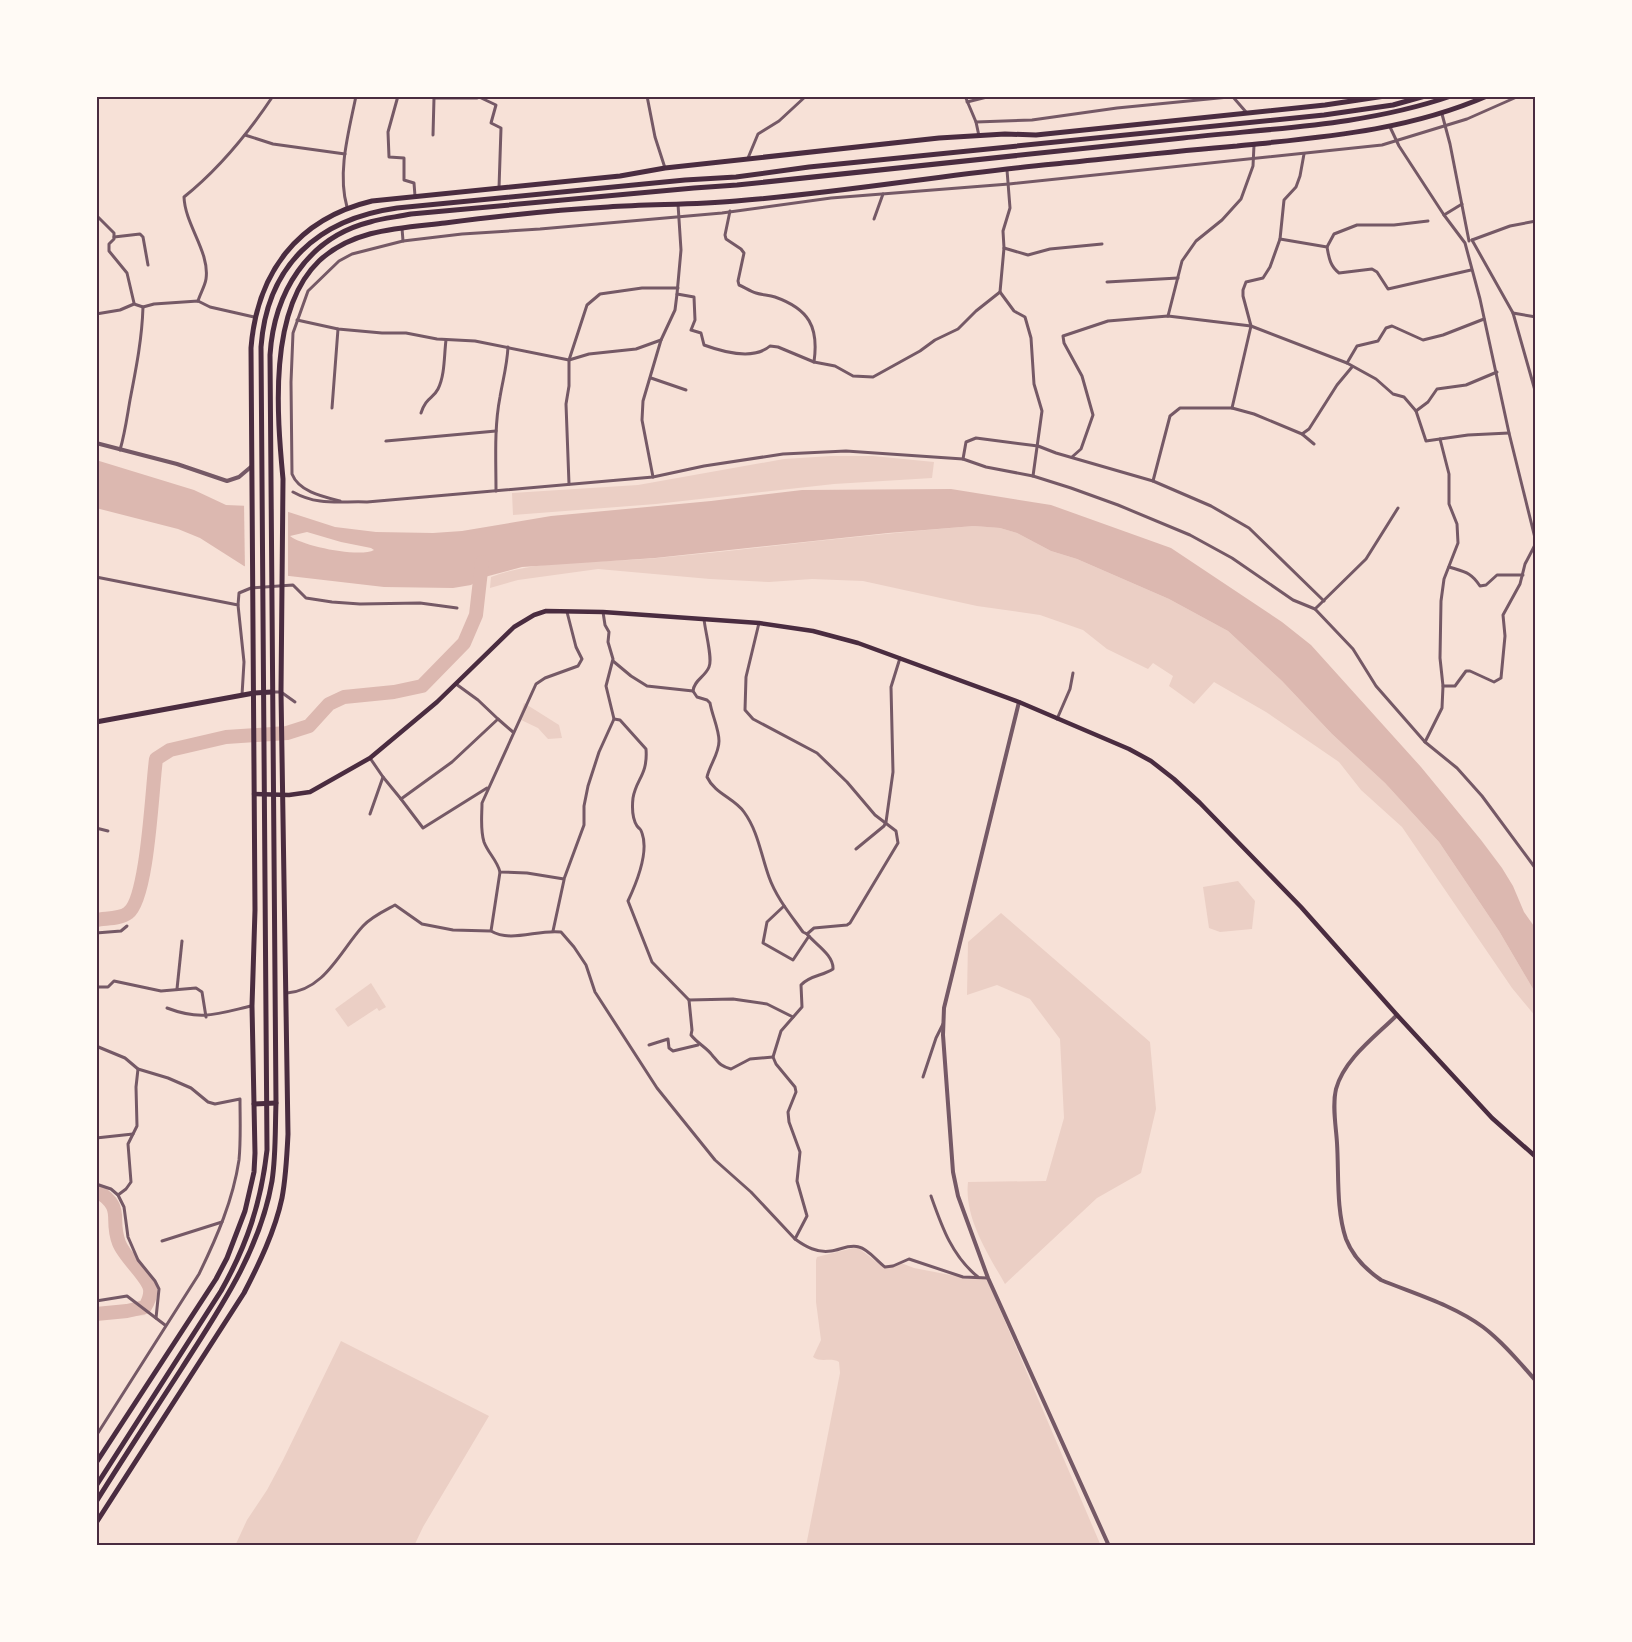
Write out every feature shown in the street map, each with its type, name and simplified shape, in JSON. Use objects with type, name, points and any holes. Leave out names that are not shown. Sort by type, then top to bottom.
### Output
[{"type":"main road","points":[[96,1463],[216,1279],[227,1258],[245,1211],[254,1172],[252,1006],[255,910],[251,348],[255,317],[265,286],[282,256],[308,230],[347,207],[372,201],[620,176],[665,168],[939,138],[1005,134],[1036,135],[1346,103],[1385,96]]},
{"type":"main road","points":[[96,1486],[203,1320],[238,1260],[252,1226],[263,1186],[267,1150],[267,1104],[262,334],[269,306],[277,287],[287,269],[305,247],[342,222],[378,210],[736,177],[831,165],[1324,116],[1393,105],[1425,96]]},
{"type":"main road","points":[[96,1502],[240,1274],[264,1214],[272,1181],[276,1103],[269,370],[277,311],[289,283],[312,253],[340,233],[376,220],[411,214],[737,185],[1322,125],[1383,115],[1451,96]]},
{"type":"main road","points":[[96,1523],[244,1293],[257,1268],[281,1200],[288,1134],[281,711],[283,479],[279,445],[280,355],[282,338],[292,303],[308,272],[337,247],[368,234],[402,227],[567,210],[734,202],[1007,169],[1327,137],[1390,127],[1442,114],[1487,96]]},
{"type":"main road","points":[[541,183],[541,194]]},
{"type":"main road","points":[[566,200],[567,210]]},
{"type":"main road","points":[[254,794],[284,795],[310,792],[370,758],[456,684],[524,620],[546,611],[704,618],[813,631],[900,658],[1018,702],[1129,749],[1151,761],[1174,779],[1300,907],[1492,1118],[1536,1157]]},
{"type":"main road","points":[[96,722],[254,693],[272,692]]},
{"type":"main road","points":[[254,1104],[276,1103]]},
{"type":"street","points":[[198,301],[206,279],[205,258],[184,208],[184,197],[224,161],[273,96]]},
{"type":"street","points":[[347,207],[343,194],[345,154],[356,96]]},
{"type":"street","points":[[398,96],[388,132],[389,157],[404,158],[404,180],[414,183],[415,196]]},
{"type":"street","points":[[646,96],[665,168]]},
{"type":"street","points":[[747,159],[758,134],[779,121],[806,96]]},
{"type":"street","points":[[964,96],[976,122],[979,136]]},
{"type":"street","points":[[967,102],[991,96]]},
{"type":"street","points":[[1232,96],[1247,113]]},
{"type":"street","points":[[976,122],[1032,120],[1117,108],[1239,96]]},
{"type":"street","points":[[340,501],[309,491],[298,484],[292,474],[293,333],[308,291],[339,261],[352,254],[403,241],[462,234],[678,217],[831,198],[1009,184],[1382,145],[1446,126],[1519,96]]},
{"type":"street","points":[[433,135],[434,97],[477,97],[496,105],[491,123],[501,128],[499,188]]},
{"type":"street","points":[[1442,114],[1462,204],[1471,270],[1536,542],[1503,615],[1505,636],[1500,678],[1494,682],[1466,671],[1455,686],[1443,686]]},
{"type":"street","points":[[1390,127],[1434,203],[1468,241],[1513,313],[1536,394]]},
{"type":"street","points":[[245,135],[273,144],[345,154]]},
{"type":"street","points":[[1168,316],[1182,261],[1196,241],[1241,199],[1253,166],[1254,144]]},
{"type":"street","points":[[1232,408],[1251,326],[1243,290],[1246,282],[1263,278],[1270,267],[1280,239],[1284,200],[1296,187],[1304,154]]},
{"type":"street","points":[[1007,169],[1010,208],[1003,231],[1004,248],[1000,292],[1014,311],[1025,317],[1029,327],[1034,384],[1042,411],[1033,476]]},
{"type":"street","points":[[874,219],[883,194]]},
{"type":"street","points":[[652,477],[642,420],[643,401],[661,340],[675,310],[681,250],[678,204]]},
{"type":"street","points":[[1444,215],[1462,204]]},
{"type":"street","points":[[730,211],[726,239],[744,253],[739,285],[755,293],[775,297],[808,316],[814,326],[816,350],[814,362]]},
{"type":"street","points":[[96,215],[114,233],[114,237]]},
{"type":"street","points":[[1428,221],[1394,225],[1358,225],[1334,234],[1327,247],[1331,267],[1339,273],[1372,269],[1377,272],[1388,289],[1471,270]]},
{"type":"street","points":[[1468,241],[1510,226],[1536,221]]},
{"type":"street","points":[[402,227],[403,241]]},
{"type":"street","points":[[134,304],[127,273],[109,251],[109,244],[114,237],[140,234],[143,237],[148,265]]},
{"type":"street","points":[[1280,239],[1327,247]]},
{"type":"street","points":[[1004,248],[1028,255],[1050,249],[1102,243]]},
{"type":"street","points":[[1107,282],[1178,278]]},
{"type":"street","points":[[569,484],[566,404],[569,360],[587,305],[600,294],[642,288],[678,288]]},
{"type":"street","points":[[677,294],[694,297],[695,320],[691,330],[701,333],[704,345],[724,352],[754,354],[763,352],[770,346],[778,347],[814,362],[835,366],[853,376],[873,377],[958,329],[1000,292]]},
{"type":"street","points":[[96,314],[120,310],[134,304],[143,307],[198,301],[210,308],[255,317]]},
{"type":"street","points":[[120,450],[127,427],[129,403],[140,356],[143,307]]},
{"type":"street","points":[[1513,313],[1536,317]]},
{"type":"street","points":[[1072,457],[1081,449],[1093,416],[1082,376],[1064,343],[1063,336],[1108,321],[1168,316],[1251,326],[1347,363],[1376,379],[1393,394],[1404,397],[1416,411],[1426,441],[1509,433]]},
{"type":"street","points":[[1347,363],[1358,346],[1378,341],[1386,328],[1392,326],[1423,340],[1484,319]]},
{"type":"street","points":[[297,320],[338,329],[406,333],[446,340],[475,341],[569,360],[589,354],[636,349],[661,340]]},
{"type":"street","points":[[332,408],[338,329]]},
{"type":"street","points":[[421,413],[425,401],[437,392],[442,376],[446,340]]},
{"type":"street","points":[[496,491],[496,431],[500,397],[507,371],[508,347]]},
{"type":"street","points":[[1302,434],[1309,429],[1337,385],[1352,367]]},
{"type":"street","points":[[1416,411],[1428,402],[1437,389],[1466,386],[1497,372]]},
{"type":"street","points":[[651,378],[686,390]]},
{"type":"street","points":[[1153,481],[1170,416],[1180,408],[1232,408],[1254,414],[1302,434],[1314,444]]},
{"type":"street","points":[[386,441],[496,431]]},
{"type":"street","points":[[963,459],[966,442],[976,438],[1038,446],[1153,481],[1211,506],[1249,528],[1324,601]]},
{"type":"street","points":[[1425,742],[1442,708],[1440,613],[1444,579],[1458,543],[1457,524],[1449,504],[1449,474],[1440,439]]},
{"type":"street","points":[[96,443],[177,464],[227,481],[239,477],[252,466]]},
{"type":"street","points":[[292,492],[323,503],[366,502],[652,477],[704,466],[794,453],[846,451],[963,459],[986,467],[1033,476],[1118,505],[1190,535],[1232,558],[1293,600],[1315,609],[1353,649],[1376,686],[1425,742],[1457,768],[1482,796],[1536,869]]},
{"type":"street","points":[[1315,609],[1366,559],[1398,508]]},
{"type":"street","points":[[1449,567],[1471,574],[1480,586],[1486,585],[1497,575],[1523,575]]},
{"type":"street","points":[[96,577],[238,605]]},
{"type":"street","points":[[242,696],[244,662],[238,593],[251,588],[293,585],[306,598],[332,602],[420,603],[457,608]]},
{"type":"street","points":[[491,931],[500,872],[497,861],[484,842],[481,824],[482,803],[536,684],[545,678],[579,666],[582,659],[576,647],[567,611]]},
{"type":"street","points":[[553,931],[564,879],[584,825],[584,806],[588,786],[599,752],[614,719],[606,686],[612,661],[609,632],[605,625],[603,612]]},
{"type":"street","points":[[704,618],[711,661],[705,675],[694,686],[693,691],[697,697],[707,700],[710,704],[719,739],[716,756],[707,777],[716,790],[743,811],[757,837],[769,878],[784,906],[803,932],[829,957],[833,964],[833,969],[827,973],[806,980],[801,985],[802,1007],[781,1030],[773,1057],[795,1087],[796,1092],[788,1112],[789,1122],[800,1152],[797,1181],[807,1216],[795,1239]]},
{"type":"street","points":[[759,623],[746,677],[745,710],[753,719],[817,753],[875,814],[896,831],[898,843],[850,923],[814,928],[793,960],[763,943],[767,922],[784,906]]},
{"type":"street","points":[[856,849],[886,822],[893,772],[891,687],[900,658]]},
{"type":"street","points":[[612,661],[647,686],[693,691]]},
{"type":"street","points":[[1058,719],[1070,689],[1073,673]]},
{"type":"street","points":[[456,684],[478,700],[513,732]]},
{"type":"street","points":[[272,692],[281,692],[295,702]]},
{"type":"street","points":[[1018,702],[944,1008],[953,1172],[965,1218],[988,1278],[1109,1546]]},
{"type":"street","points":[[402,799],[452,762],[498,719]]},
{"type":"street","points":[[614,719],[620,720],[646,749],[645,770],[633,795],[632,812],[636,825],[642,831],[644,842],[640,870],[628,901],[651,961],[689,1000],[691,1035],[722,1067],[731,1070],[750,1059],[773,1057]]},
{"type":"street","points":[[370,758],[423,828],[488,787]]},
{"type":"street","points":[[370,814],[383,777]]},
{"type":"street","points":[[96,828],[108,831]]},
{"type":"street","points":[[500,872],[527,873],[564,879]]},
{"type":"street","points":[[285,993],[297,992],[317,983],[363,925],[395,906],[422,924],[453,930],[491,931],[501,938],[561,932],[587,968],[595,992],[657,1088],[715,1160],[751,1192],[795,1239],[808,1248],[821,1251],[861,1247],[885,1267],[909,1259],[963,1277],[988,1278]]},
{"type":"street","points":[[96,933],[121,931],[127,926]]},
{"type":"street","points":[[177,989],[182,941]]},
{"type":"street","points":[[96,987],[108,987],[114,981],[161,991],[200,989],[207,1017]]},
{"type":"street","points":[[689,1000],[733,999],[767,1004],[793,1017]]},
{"type":"street","points":[[167,1008],[183,1014],[207,1017],[252,1006]]},
{"type":"street","points":[[1396,1015],[1354,1058],[1343,1073],[1336,1089],[1335,1112],[1341,1215],[1347,1239],[1353,1254],[1370,1273],[1381,1280],[1458,1312],[1483,1327],[1536,1381]]},
{"type":"street","points":[[923,1077],[936,1038],[944,1023]]},
{"type":"street","points":[[649,1045],[668,1038],[669,1048],[673,1051],[698,1044]]},
{"type":"street","points":[[96,1046],[125,1058],[138,1069],[191,1088],[208,1102],[215,1104],[240,1099],[239,1158],[231,1200],[222,1222],[199,1274],[96,1436]]},
{"type":"street","points":[[118,1195],[126,1190],[131,1182],[128,1144],[137,1126],[138,1069]]},
{"type":"street","points":[[96,1138],[133,1134]]},
{"type":"street","points":[[96,1184],[111,1189],[118,1195],[124,1207],[128,1237],[138,1260],[159,1289],[156,1318]]},
{"type":"street","points":[[931,1196],[951,1246],[979,1278]]},
{"type":"street","points":[[162,1241],[222,1222]]},
{"type":"street","points":[[96,1301],[128,1296],[165,1325]]},
{"type":"street","points":[[96,1542],[100,1546]]},
{"type":"shaded area","points":[[873,456],[934,462],[932,478],[834,484],[656,504],[513,515],[512,493],[638,485],[784,459]]},
{"type":"shaded area","points":[[96,460],[194,490],[226,505],[273,507],[335,527],[376,532],[462,531],[551,516],[802,490],[951,489],[1051,505],[1171,548],[1282,622],[1311,645],[1421,767],[1502,868],[1524,912],[1536,929],[1536,994],[1499,931],[1439,842],[1385,783],[1228,631],[1169,599],[1077,559],[1051,551],[1017,533],[1000,528],[974,526],[888,533],[655,558],[522,567],[481,578],[471,585],[453,588],[384,587],[272,574],[244,566],[200,538],[178,529],[96,508]],"holes":[[[307,532],[374,550],[357,553],[331,550],[306,544],[290,536]]]},
{"type":"shaded area","points":[[974,526],[1000,528],[1017,533],[1051,551],[1077,559],[1169,599],[1228,631],[1385,783],[1439,842],[1499,931],[1536,994],[1536,1017],[1512,988],[1402,827],[1361,790],[1339,762],[1266,712],[1214,682],[1194,704],[1169,686],[1173,676],[1153,663],[1148,669],[1107,649],[1083,630],[1040,615],[977,606],[863,581],[812,579],[769,582],[598,569],[518,580],[490,588],[491,577],[510,571],[551,564],[658,558]]},
{"type":"shaded area","points":[[524,703],[559,725],[562,738],[548,739],[538,728],[519,719]]},
{"type":"shaded area","points":[[1238,881],[1255,901],[1252,929],[1220,932],[1209,928],[1203,887]]},
{"type":"shaded area","points":[[1001,913],[1150,1042],[1156,1109],[1141,1173],[1097,1198],[1005,1284],[973,1222],[968,1182],[1046,1181],[1064,1118],[1060,1039],[1030,999],[997,985],[967,995],[968,942]]},
{"type":"shaded area","points":[[371,983],[386,1007],[379,1011],[377,1008],[348,1027],[335,1009]]},
{"type":"shaded area","points":[[857,1247],[882,1266],[901,1263],[914,1268],[971,1279],[986,1277],[1101,1546],[806,1546],[840,1373],[839,1362],[819,1360],[813,1357],[821,1340],[816,1302],[816,1260],[817,1257]]},
{"type":"shaded area","points":[[137,1306],[146,1315],[96,1320],[96,1310]]},
{"type":"shaded area","points":[[341,1341],[489,1416],[414,1546],[235,1546],[247,1520],[283,1460]]},
{"type":"pier","points":[[244,502],[274,504],[288,509],[288,578],[245,570]]},
{"type":"waterway","points":[[96,920],[125,915],[135,904],[145,866],[156,759],[170,750],[226,737],[287,733],[309,726],[329,704],[344,697],[394,692],[422,686],[464,643],[476,615],[482,562]]},
{"type":"waterway","points":[[96,1190],[114,1208],[119,1243],[145,1279],[150,1292],[145,1307],[96,1314]]}]
